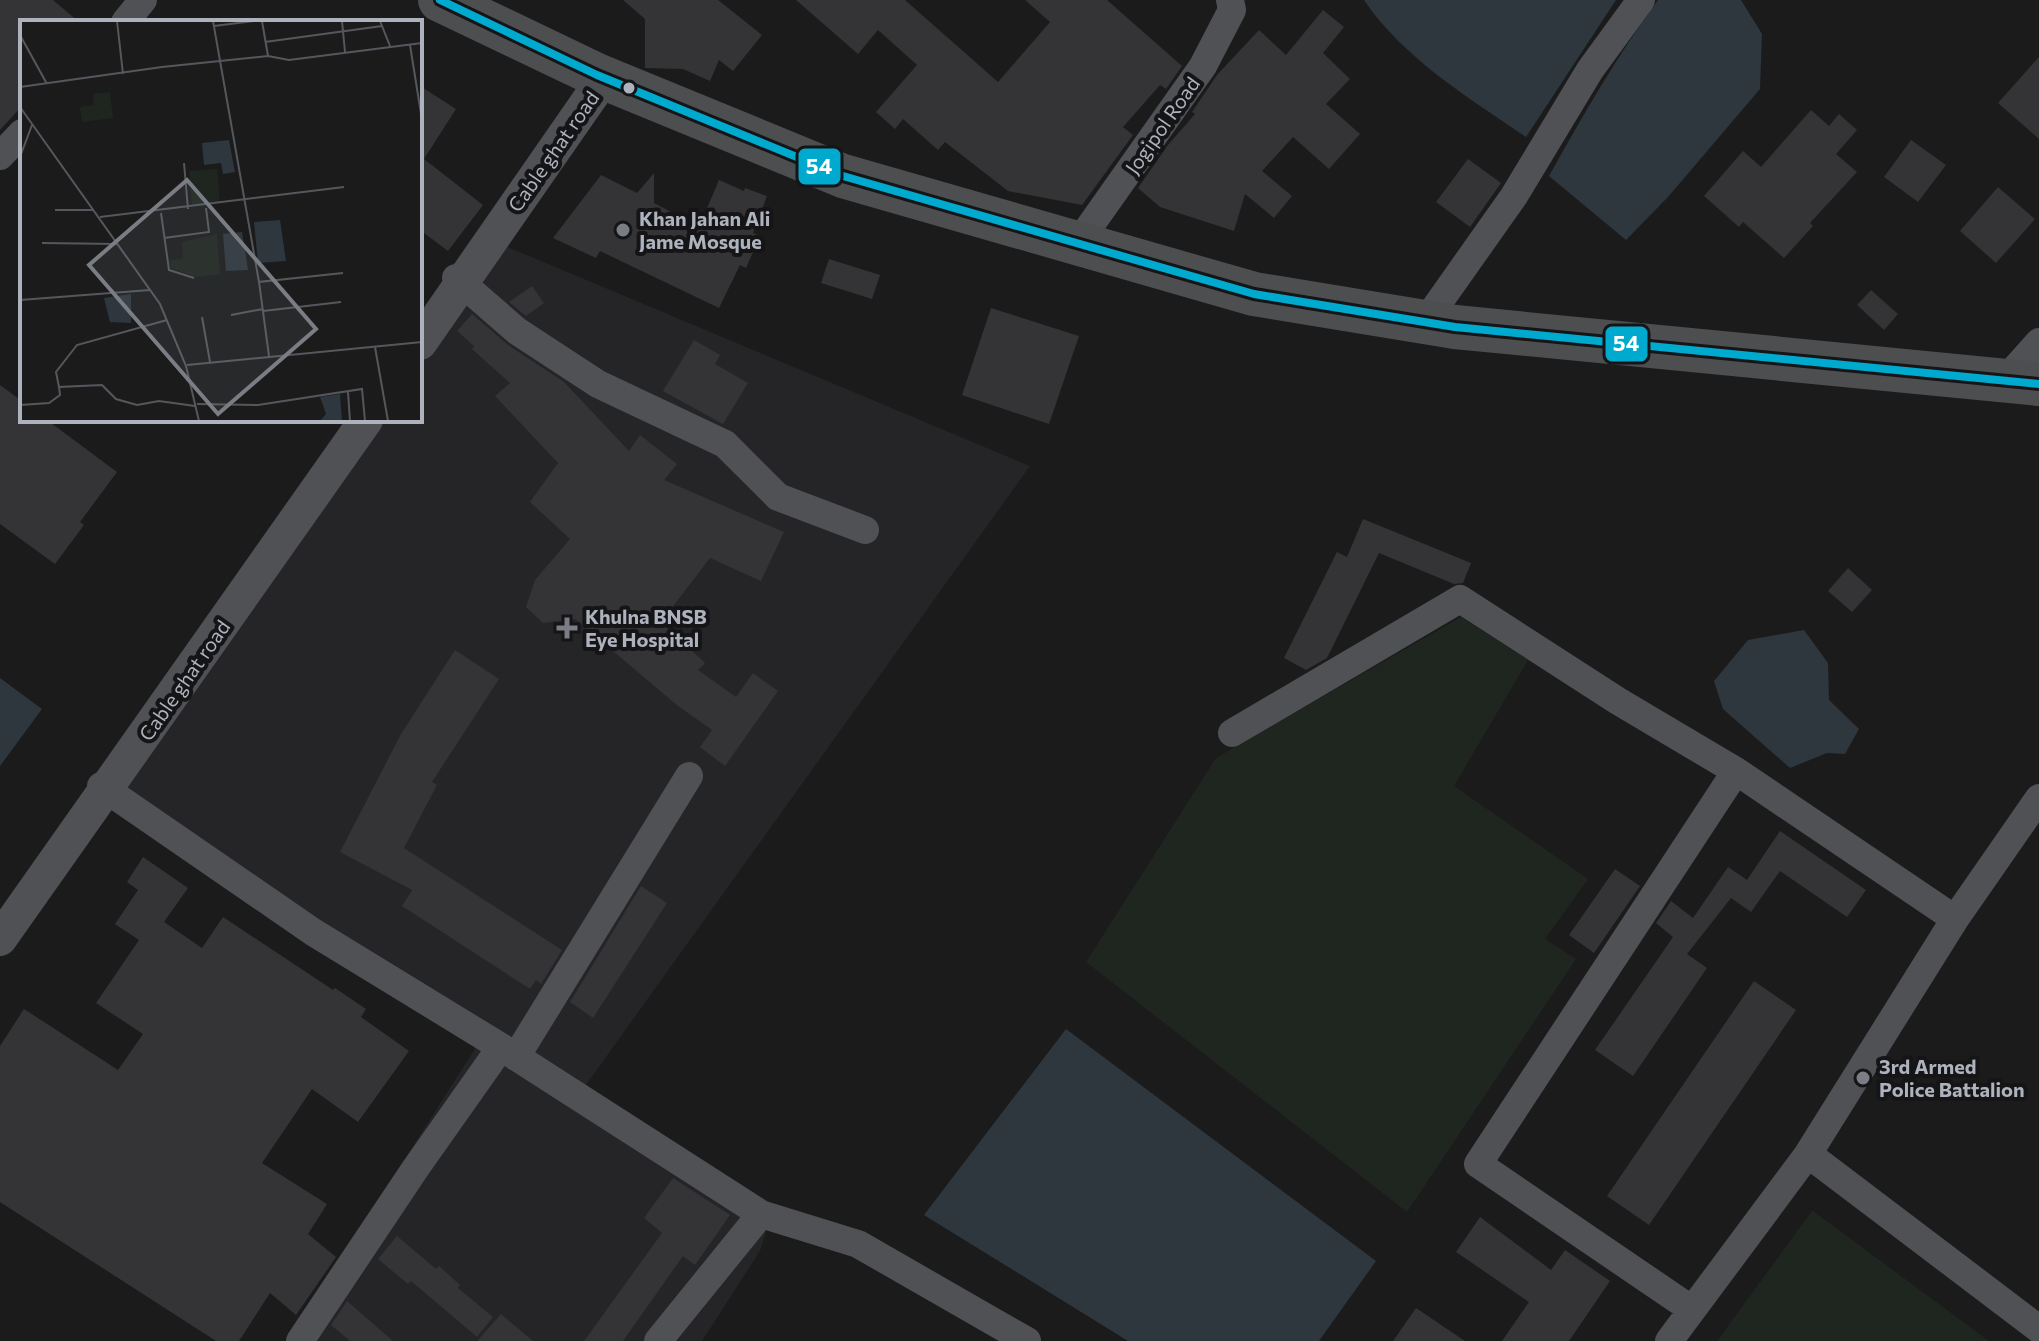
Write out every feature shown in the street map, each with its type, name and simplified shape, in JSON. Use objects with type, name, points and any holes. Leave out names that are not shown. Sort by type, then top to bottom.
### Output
[{"type":"highway","points":[[440,0],[601,76],[843,176],[1254,294],[1470,329],[2022,382]]},
{"type":"street","points":[[127,20],[143,0]]},
{"type":"street","name":"Jogipol Road","points":[[1078,243],[1203,66],[1232,10],[1230,0]]},
{"type":"street","points":[[1425,322],[1514,196],[1590,70],[1641,0]]},
{"type":"street","name":"Cable ghat road","points":[[422,340],[459,280],[601,76]]},
{"type":"street","points":[[0,156],[20,135]]},
{"type":"street","points":[[459,280],[517,331],[598,384],[725,444],[778,497],[865,530]]},
{"type":"street","name":"Cable ghat road","points":[[422,327],[459,280]]},
{"type":"street","points":[[2022,382],[2039,342]]},
{"type":"street","name":"Cable ghat road","points":[[0,939],[356,422]]},
{"type":"street","name":"Cable ghat road","points":[[0,927],[104,788],[365,422]]},
{"type":"street","points":[[1232,733],[1460,599],[1618,701],[1736,771],[1955,919]]},
{"type":"street","points":[[1691,1309],[1478,1164],[1736,771]]},
{"type":"street","points":[[300,1341],[415,1169],[509,1052],[689,776]]},
{"type":"street","points":[[104,788],[313,932],[509,1052],[761,1214],[858,1244],[1027,1341]]},
{"type":"street","points":[[1669,1341],[1808,1154],[1955,919],[2039,798]]},
{"type":"street","points":[[1808,1154],[2039,1329]]},
{"type":"street","points":[[658,1341],[761,1214]]},
{"type":"shaded area","points":[[1364,0],[1616,0],[1526,137],[1417,59]]},
{"type":"shaded area","points":[[1658,0],[1741,0],[1762,34],[1760,89],[1668,197],[1626,240],[1549,176],[1601,86]]},
{"type":"shaded area","name":"Khulna BNSB Eye Hospital","points":[[491,240],[1030,466],[578,1096],[107,790],[364,422],[422,422],[422,339]]},
{"type":"shaded area","points":[[1461,617],[1528,660],[1454,786],[1588,879],[1545,939],[1576,959],[1407,1212],[1086,962],[1216,758]]},
{"type":"shaded area","points":[[1804,630],[1828,663],[1829,700],[1859,729],[1845,754],[1827,753],[1790,768],[1723,709],[1714,681],[1748,640]]},
{"type":"shaded area","points":[[0,678],[42,709],[0,766]]},
{"type":"shaded area","points":[[1066,1029],[1376,1261],[1319,1341],[1128,1341],[924,1215]]},
{"type":"shaded area","points":[[478,1044],[766,1232],[760,1251],[702,1341],[289,1341]]},
{"type":"shaded area","points":[[1813,1211],[1989,1341],[1717,1341]]},
{"type":"building","points":[[0,0],[53,0],[77,20],[20,20],[20,108],[0,130]]},
{"type":"building","points":[[623,0],[718,0],[762,35],[733,71],[719,60],[710,81],[683,69],[645,68],[645,19]]},
{"type":"building","points":[[796,0],[905,0],[998,82],[1050,22],[1025,0],[1107,0],[1182,66],[1166,89],[1160,85],[1123,127],[1133,135],[1082,205],[1008,191],[945,142],[938,150],[903,119],[895,129],[876,112],[917,65],[878,30],[858,54]]},
{"type":"building","points":[[1323,10],[1344,27],[1323,53],[1350,79],[1326,104],[1360,134],[1329,169],[1293,137],[1262,171],[1292,196],[1274,218],[1245,194],[1234,231],[1160,207],[1138,188],[1168,145],[1195,114],[1192,112],[1217,75],[1259,30],[1286,55]]},
{"type":"building","points":[[2039,57],[2039,139],[1998,103]]},
{"type":"building","points":[[422,87],[456,109],[424,159],[483,205],[448,251],[422,232]]},
{"type":"building","points":[[1811,110],[1829,126],[1839,114],[1857,130],[1836,154],[1857,172],[1810,223],[1813,226],[1784,258],[1743,222],[1739,227],[1704,196],[1743,151],[1761,167]]},
{"type":"building","points":[[1911,140],[1946,165],[1918,202],[1884,177]]},
{"type":"building","points":[[1468,159],[1501,183],[1470,227],[1436,202]]},
{"type":"building","points":[[654,173],[654,203],[699,227],[719,180],[744,191],[745,188],[767,196],[753,233],[760,236],[746,268],[740,265],[719,308],[600,251],[596,258],[553,238],[601,175],[637,193]]},
{"type":"building","points":[[1998,187],[2035,219],[1996,263],[1960,231]]},
{"type":"building","points":[[829,259],[880,275],[872,299],[821,283]]},
{"type":"building","points":[[532,286],[544,303],[526,316],[509,302]]},
{"type":"building","points":[[1871,290],[1898,314],[1884,330],[1857,305]]},
{"type":"building","points":[[991,308],[1079,336],[1049,424],[962,395]]},
{"type":"building","name":"Khulna BNSB Eye Hospital","points":[[472,314],[508,345],[564,382],[629,451],[640,435],[677,464],[664,480],[784,532],[761,581],[710,558],[661,622],[705,663],[698,670],[736,697],[753,673],[778,691],[725,766],[700,747],[712,730],[678,706],[575,619],[543,623],[526,607],[535,580],[570,539],[530,502],[558,463],[495,396],[510,383],[457,331]]},
{"type":"building","points":[[694,340],[720,355],[715,364],[748,383],[723,424],[663,391]]},
{"type":"building","points":[[0,385],[20,400],[20,422],[50,422],[117,472],[80,522],[84,525],[55,564],[0,524]]},
{"type":"building","points":[[1363,519],[1471,563],[1463,583],[1454,584],[1379,553],[1327,658],[1306,670],[1284,658],[1337,552],[1347,557]]},
{"type":"building","points":[[1848,568],[1872,590],[1852,612],[1828,591]]},
{"type":"building","points":[[455,650],[499,679],[432,782],[437,785],[404,848],[562,950],[541,984],[536,980],[530,989],[402,906],[412,890],[340,852],[401,734]]},
{"type":"building","points":[[1780,831],[1866,890],[1847,917],[1780,871],[1751,912],[1731,898],[1687,954],[1707,968],[1633,1076],[1595,1050],[1673,937],[1656,923],[1671,901],[1693,918],[1728,867],[1747,880]]},
{"type":"building","points":[[143,857],[188,888],[164,922],[202,948],[223,917],[366,1009],[361,1017],[409,1051],[358,1122],[312,1089],[262,1163],[327,1204],[308,1234],[336,1257],[296,1315],[270,1293],[239,1341],[216,1341],[0,1202],[0,1046],[24,1009],[118,1070],[143,1034],[96,1003],[139,940],[115,924],[138,890],[127,882]]},
{"type":"building","points":[[1615,869],[1640,886],[1594,953],[1569,935]]},
{"type":"building","points":[[641,886],[667,903],[593,1018],[570,1002]]},
{"type":"building","points":[[1754,981],[1796,1010],[1649,1225],[1607,1196]]},
{"type":"building","points":[[673,1178],[730,1215],[695,1265],[683,1256],[623,1341],[584,1341],[662,1233],[644,1218]]},
{"type":"building","points":[[1480,1217],[1551,1270],[1565,1250],[1610,1281],[1569,1341],[1502,1341],[1529,1302],[1456,1252]]},
{"type":"building","points":[[397,1236],[436,1269],[439,1266],[460,1285],[458,1288],[493,1317],[477,1337],[411,1281],[408,1284],[378,1259]]},
{"type":"building","points":[[347,1301],[393,1341],[350,1341],[331,1325]]},
{"type":"building","points":[[1416,1308],[1465,1341],[1393,1341]]},
{"type":"building","points":[[501,1314],[533,1341],[477,1341]]},
{"type":"transit line","name":"54","points":[[440,0],[597,75],[843,176],[1254,294],[1455,327],[2039,384]]},
{"type":"place","name":"Khan Jahan Ali Jame Mosque","points":[[623,230]]},
{"type":"place","name":"Khulna BNSB Eye Hospital","points":[[567,628]]},
{"type":"place","name":"3rd Armed Police Battalion","points":[[1863,1078]]}]
